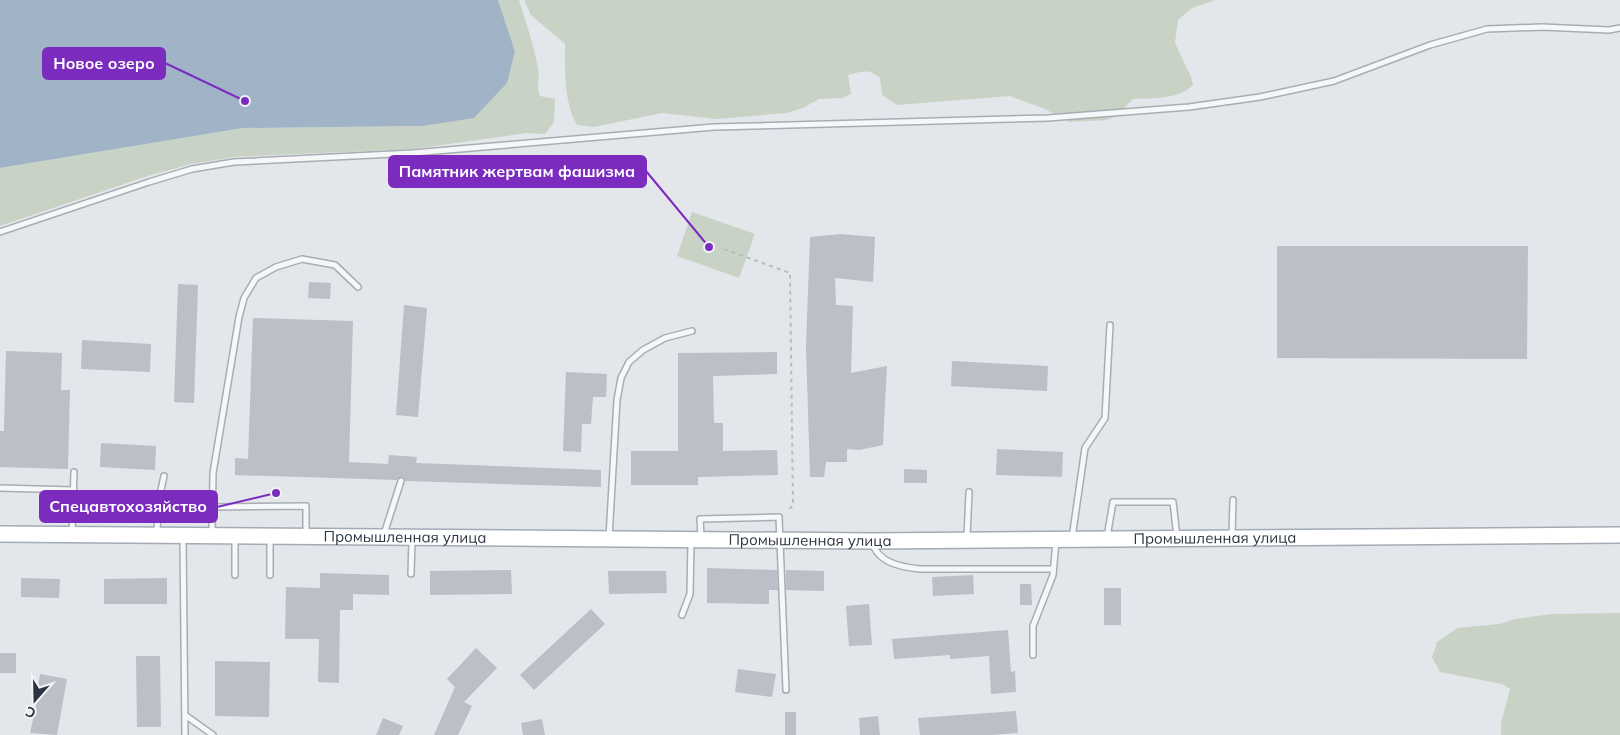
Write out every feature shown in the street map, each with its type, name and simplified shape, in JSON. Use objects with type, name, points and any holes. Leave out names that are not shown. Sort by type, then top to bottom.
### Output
[{"type":"main road","name":"Промышленная улица","points":[[0,534],[780,541],[1177,540],[1620,535]]},
{"type":"lane","points":[[0,232],[192,169],[234,162],[413,153],[714,127],[1048,118],[1189,107],[1260,97],[1334,81],[1430,45],[1487,29],[1542,27],[1609,30],[1620,28]]},
{"type":"lane","points":[[212,536],[213,473],[238,317],[244,298],[256,278],[276,267],[302,259],[335,265],[358,287]]},
{"type":"lane","points":[[1072,540],[1085,448],[1105,418],[1110,325]]},
{"type":"lane","points":[[608,540],[617,400],[621,378],[630,362],[643,350],[665,338],[692,331]]},
{"type":"lane","points":[[72,534],[74,472]]},
{"type":"lane","points":[[157,536],[158,504],[164,476]]},
{"type":"lane","points":[[384,537],[401,481]]},
{"type":"lane","points":[[0,488],[74,490]]},
{"type":"lane","points":[[967,541],[969,492]]},
{"type":"lane","points":[[1232,539],[1233,500]]},
{"type":"lane","points":[[1107,540],[1113,502],[1174,502],[1177,540]]},
{"type":"lane","points":[[212,507],[306,506],[306,537]]},
{"type":"lane","points":[[682,615],[690,594],[700,519],[779,518],[786,690]]},
{"type":"lane","points":[[183,536],[185,735]]},
{"type":"lane","points":[[235,575],[236,537]]},
{"type":"lane","points":[[270,537],[270,575]]},
{"type":"lane","points":[[411,574],[412,537]]},
{"type":"lane","points":[[1033,656],[1033,626],[1053,574],[1056,540]]},
{"type":"lane","points":[[872,541],[874,550],[886,561],[901,567],[920,570],[1053,569]]},
{"type":"lane","points":[[185,715],[214,735]]},
{"type":"path","points":[[724,249],[790,273],[793,506],[779,518]]},
{"type":"green space","points":[[498,0],[519,0],[536,60],[540,96],[555,99],[554,122],[545,134],[527,133],[413,149],[234,157],[191,164],[148,176],[0,226],[0,168],[243,128],[422,126],[515,51]]},
{"type":"green space","points":[[524,0],[1215,0],[1192,8],[1178,20],[1175,43],[1193,85],[1173,96],[1133,99],[1115,117],[1107,120],[1069,122],[1045,109],[1010,96],[897,105],[882,95],[880,78],[872,73],[865,72],[848,75],[851,94],[843,98],[819,99],[803,108],[787,113],[716,119],[662,113],[594,127],[577,125],[573,116],[567,97],[565,44],[531,15]]},
{"type":"green space","points":[[692,212],[755,234],[739,278],[677,256]]},
{"type":"green space","points":[[1620,613],[1620,735],[1501,735],[1501,723],[1510,689],[1502,684],[1440,672],[1432,657],[1437,642],[1457,628],[1499,624],[1515,619],[1552,614]]},
{"type":"water","points":[[0,0],[498,0],[515,51],[507,83],[474,118],[422,126],[243,128],[0,168]]},
{"type":"building","points":[[841,234],[875,237],[873,282],[835,278],[836,305],[853,306],[851,373],[887,366],[883,445],[859,450],[847,449],[847,462],[826,462],[824,477],[810,477],[806,346],[810,237]]},
{"type":"building","points":[[1277,246],[1528,246],[1527,359],[1277,358]]},
{"type":"building","points":[[309,282],[331,283],[330,299],[308,298]]},
{"type":"building","points":[[178,284],[198,285],[194,403],[174,402]]},
{"type":"building","points":[[404,305],[427,308],[418,417],[396,415]]},
{"type":"building","points":[[253,318],[353,321],[349,462],[388,464],[389,455],[417,457],[416,463],[601,470],[601,487],[405,481],[401,477],[397,480],[235,475],[235,458],[248,459]]},
{"type":"building","points":[[82,340],[151,344],[150,372],[81,369]]},
{"type":"building","points":[[6,351],[62,353],[61,390],[70,390],[68,469],[0,467],[0,431],[4,431]]},
{"type":"building","points":[[777,352],[777,374],[713,376],[714,423],[723,423],[723,451],[777,450],[778,475],[698,477],[698,485],[631,485],[631,451],[678,451],[678,353]]},
{"type":"building","points":[[952,361],[1048,366],[1047,391],[951,386]]},
{"type":"building","points":[[566,372],[607,374],[606,397],[593,397],[591,424],[582,424],[581,452],[563,451]]},
{"type":"building","points":[[101,443],[156,446],[155,470],[100,467]]},
{"type":"building","points":[[997,449],[1063,452],[1062,477],[996,475]]},
{"type":"building","points":[[904,469],[927,470],[927,483],[904,483]]},
{"type":"building","points":[[707,568],[777,570],[778,590],[769,590],[769,604],[707,603]]},
{"type":"building","points":[[511,570],[512,594],[430,595],[430,571]]},
{"type":"building","points":[[786,570],[824,571],[824,591],[786,590]]},
{"type":"building","points":[[608,571],[666,571],[667,593],[609,594]]},
{"type":"building","points":[[320,573],[389,575],[389,595],[353,594],[353,610],[340,610],[339,683],[318,682],[319,639],[285,639],[286,587],[320,588]]},
{"type":"building","points":[[973,575],[974,594],[933,596],[932,577]]},
{"type":"building","points":[[21,578],[60,579],[59,598],[21,597]]},
{"type":"building","points":[[167,578],[167,604],[104,604],[104,579]]},
{"type":"building","points":[[1020,584],[1031,584],[1032,605],[1020,605]]},
{"type":"building","points":[[1104,588],[1121,588],[1121,625],[1104,625]]},
{"type":"building","points":[[869,604],[872,645],[849,646],[846,606]]},
{"type":"building","points":[[591,609],[605,624],[534,690],[520,675]]},
{"type":"building","points":[[1008,630],[1011,672],[1015,671],[1016,692],[991,694],[989,656],[950,659],[950,655],[894,659],[892,639]]},
{"type":"building","points":[[476,648],[497,668],[464,702],[472,706],[458,735],[434,735],[455,687],[447,679]]},
{"type":"building","points":[[0,653],[16,653],[16,673],[0,673]]},
{"type":"building","points":[[136,656],[160,656],[161,727],[137,727]]},
{"type":"building","points":[[215,661],[270,662],[269,717],[215,716]]},
{"type":"building","points":[[738,669],[776,674],[772,697],[735,692]]},
{"type":"building","points":[[40,674],[67,679],[57,735],[30,733],[37,701]]},
{"type":"building","points":[[1016,711],[1018,733],[920,735],[918,718]]},
{"type":"building","points":[[785,712],[796,712],[796,735],[785,735]]},
{"type":"building","points":[[878,716],[880,735],[860,735],[859,718]]},
{"type":"building","points":[[383,718],[403,726],[399,735],[376,735]]},
{"type":"building","points":[[542,719],[545,735],[523,735],[521,723]]},
{"type":"place","name":"Новое озеро","points":[[245,101]]},
{"type":"place","name":"Памятник жертвам фашизма","points":[[709,247]]},
{"type":"place","name":"Спецавтохозяйство","points":[[276,493]]}]
